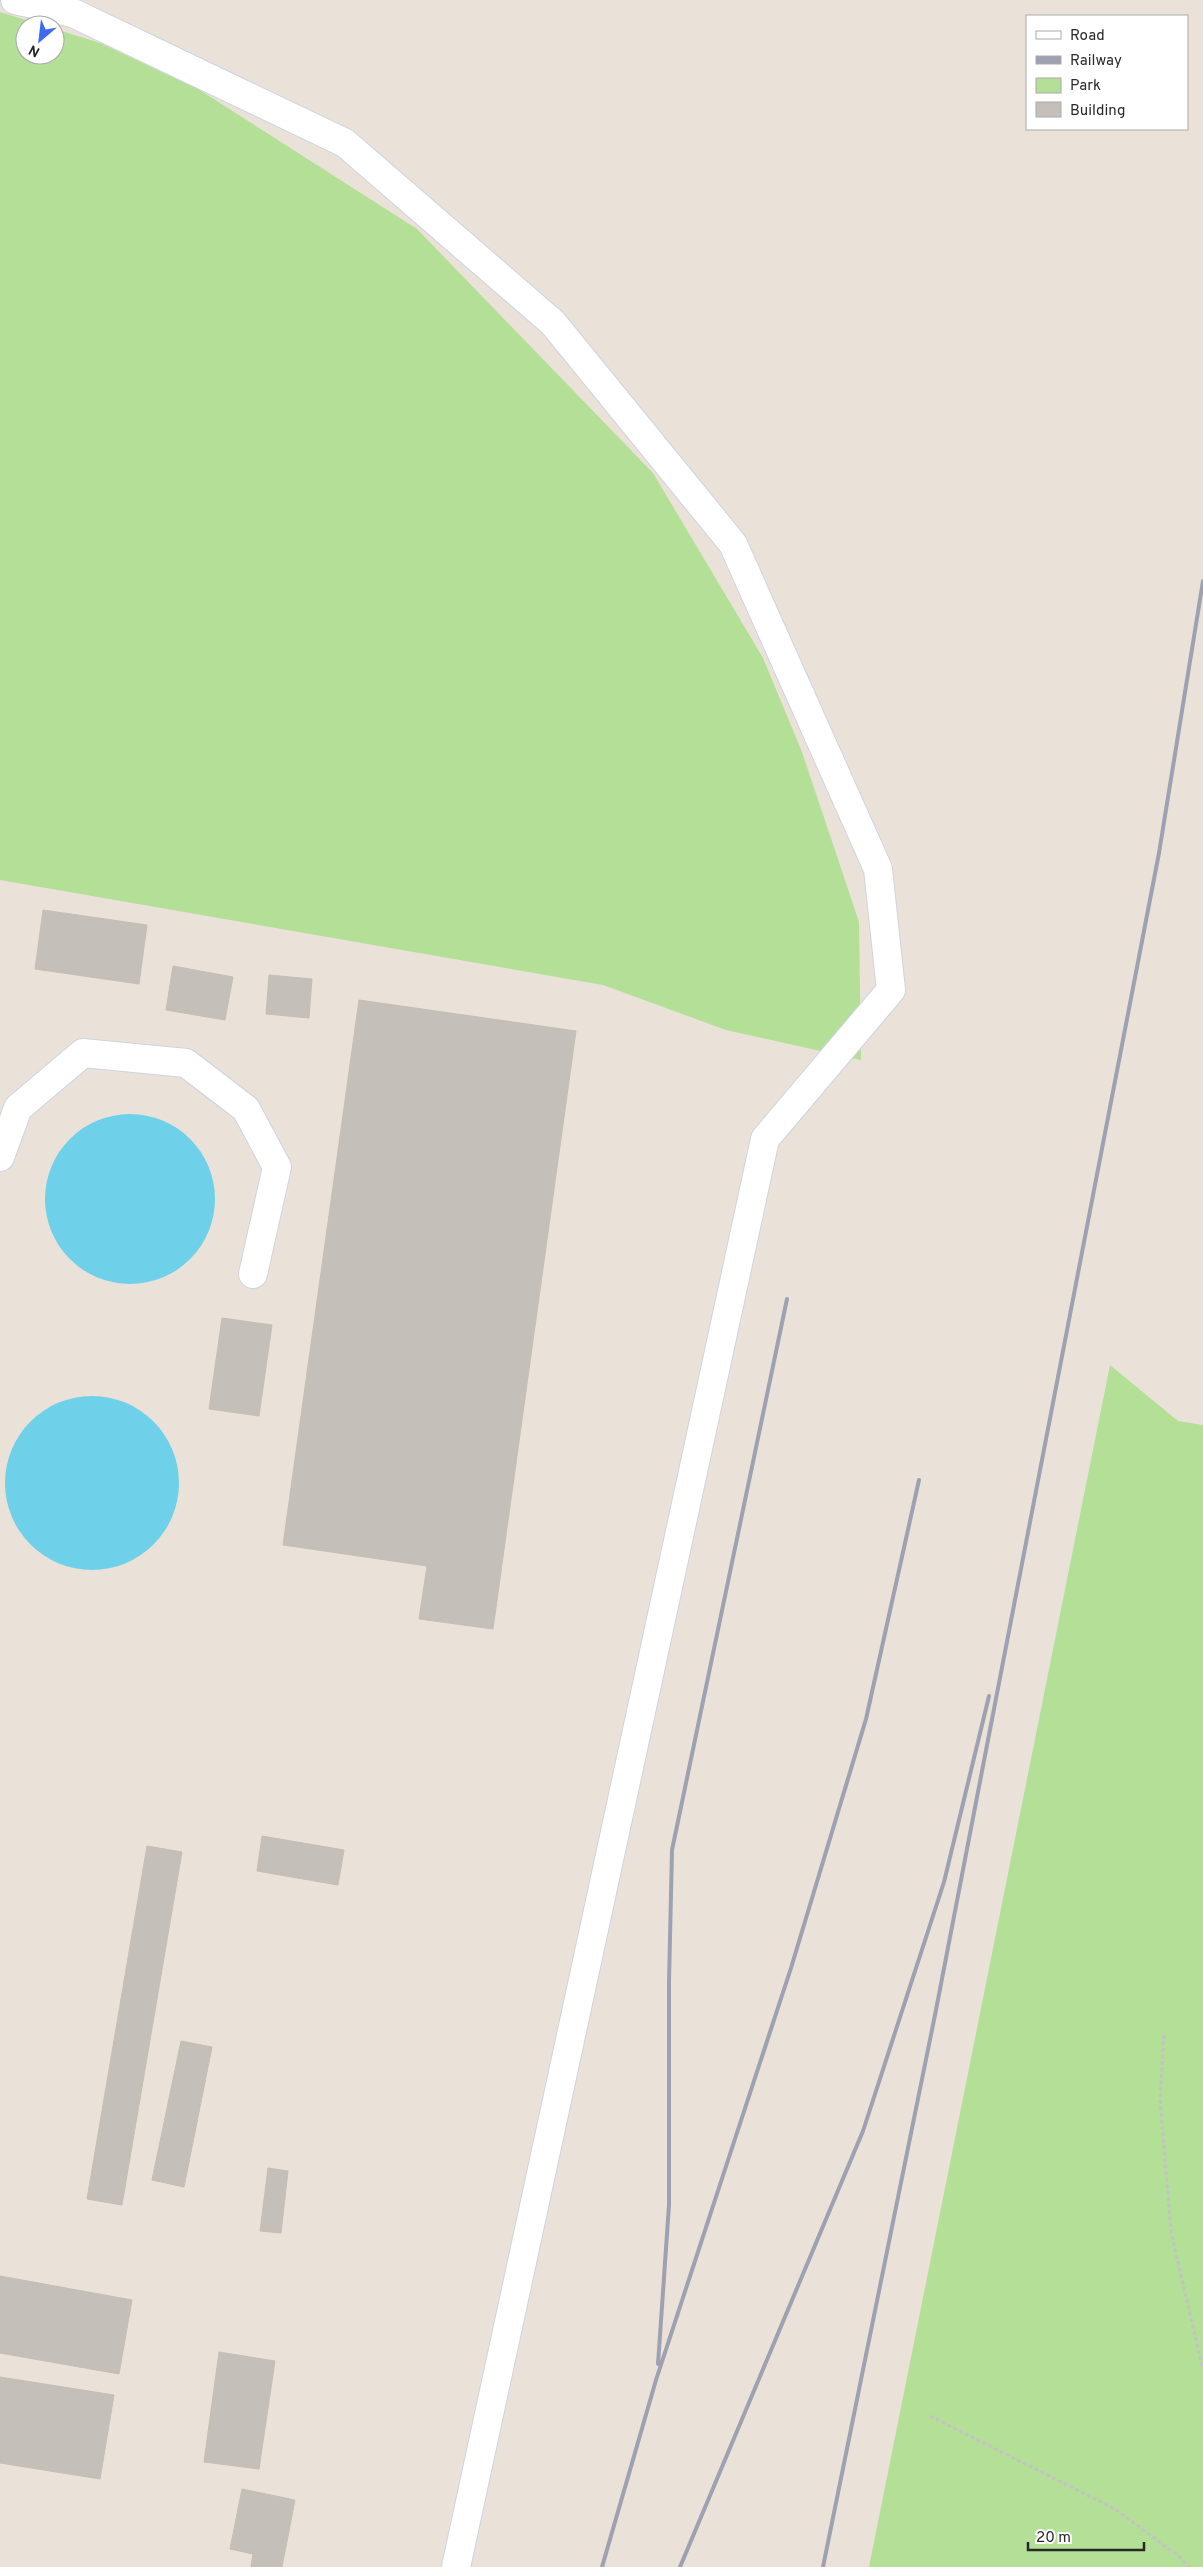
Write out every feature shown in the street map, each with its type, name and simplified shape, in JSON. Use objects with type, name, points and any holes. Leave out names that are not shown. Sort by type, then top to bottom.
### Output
[{"type":"lane","points":[[15,0],[73,13],[345,143],[553,323],[733,544],[878,869],[891,990],[764,1139],[456,2567]]},
{"type":"lane","points":[[0,1157],[18,1108],[83,1053],[186,1064],[246,1109],[277,1167],[253,1274]]},
{"type":"path","points":[[1164,2035],[1160,2099],[1171,2232],[1203,2370]]},
{"type":"path","points":[[930,2416],[1115,2509],[1181,2558],[1189,2567]]},
{"type":"green space","points":[[0,12],[15,17],[15,65],[65,65],[65,32],[100,43],[198,89],[417,229],[653,473],[763,658],[802,752],[859,922],[861,1060],[726,1030],[603,985],[0,880]]},
{"type":"green space","points":[[1110,1365],[1178,1421],[1203,1425],[1203,2567],[869,2567]]},
{"type":"water","points":[[130,1114],[155,1118],[170,1124],[190,1139],[205,1159],[213,1182],[215,1199],[211,1224],[205,1239],[190,1259],[170,1274],[147,1282],[130,1284],[105,1280],[90,1274],[70,1259],[55,1239],[47,1216],[45,1199],[49,1174],[55,1159],[70,1139],[90,1124],[113,1116]]},
{"type":"water","points":[[101,1396],[125,1402],[141,1410],[154,1421],[165,1434],[173,1450],[178,1466],[178,1500],[173,1516],[165,1532],[154,1545],[141,1556],[117,1567],[101,1570],[83,1570],[67,1567],[43,1556],[19,1532],[6,1500],[5,1474],[8,1458],[19,1434],[43,1410],[75,1397]]},
{"type":"building","points":[[43,910],[147,925],[139,984],[35,969]]},
{"type":"building","points":[[173,966],[233,977],[225,1020],[166,1010]]},
{"type":"building","points":[[269,975],[312,979],[309,1018],[266,1014]]},
{"type":"building","points":[[359,1000],[576,1031],[493,1629],[419,1619],[427,1566],[283,1545]]},
{"type":"building","points":[[222,1318],[272,1325],[259,1416],[209,1409]]},
{"type":"building","points":[[262,1836],[344,1850],[338,1885],[257,1871]]},
{"type":"building","points":[[147,1846],[182,1852],[122,2205],[87,2199]]},
{"type":"building","points":[[181,2041],[212,2047],[184,2187],[152,2180]]},
{"type":"building","points":[[268,2168],[288,2171],[281,2233],[260,2231]]},
{"type":"building","points":[[0,2276],[132,2300],[119,2374],[0,2353]]},
{"type":"building","points":[[219,2352],[275,2361],[259,2469],[204,2462]]},
{"type":"building","points":[[0,2377],[114,2395],[100,2479],[0,2463]]},
{"type":"building","points":[[242,2489],[295,2500],[282,2567],[251,2567],[253,2554],[230,2549]]},
{"type":"railway","points":[[823,2567],[935,2015],[1159,853],[1203,581]]},
{"type":"railway","points":[[658,2364],[669,2205],[669,1982],[672,1850],[787,1299]]},
{"type":"railway","points":[[602,2567],[656,2380],[791,1968],[866,1719],[919,1480]]},
{"type":"railway","points":[[680,2567],[863,2131],[944,1882],[989,1696]]}]
